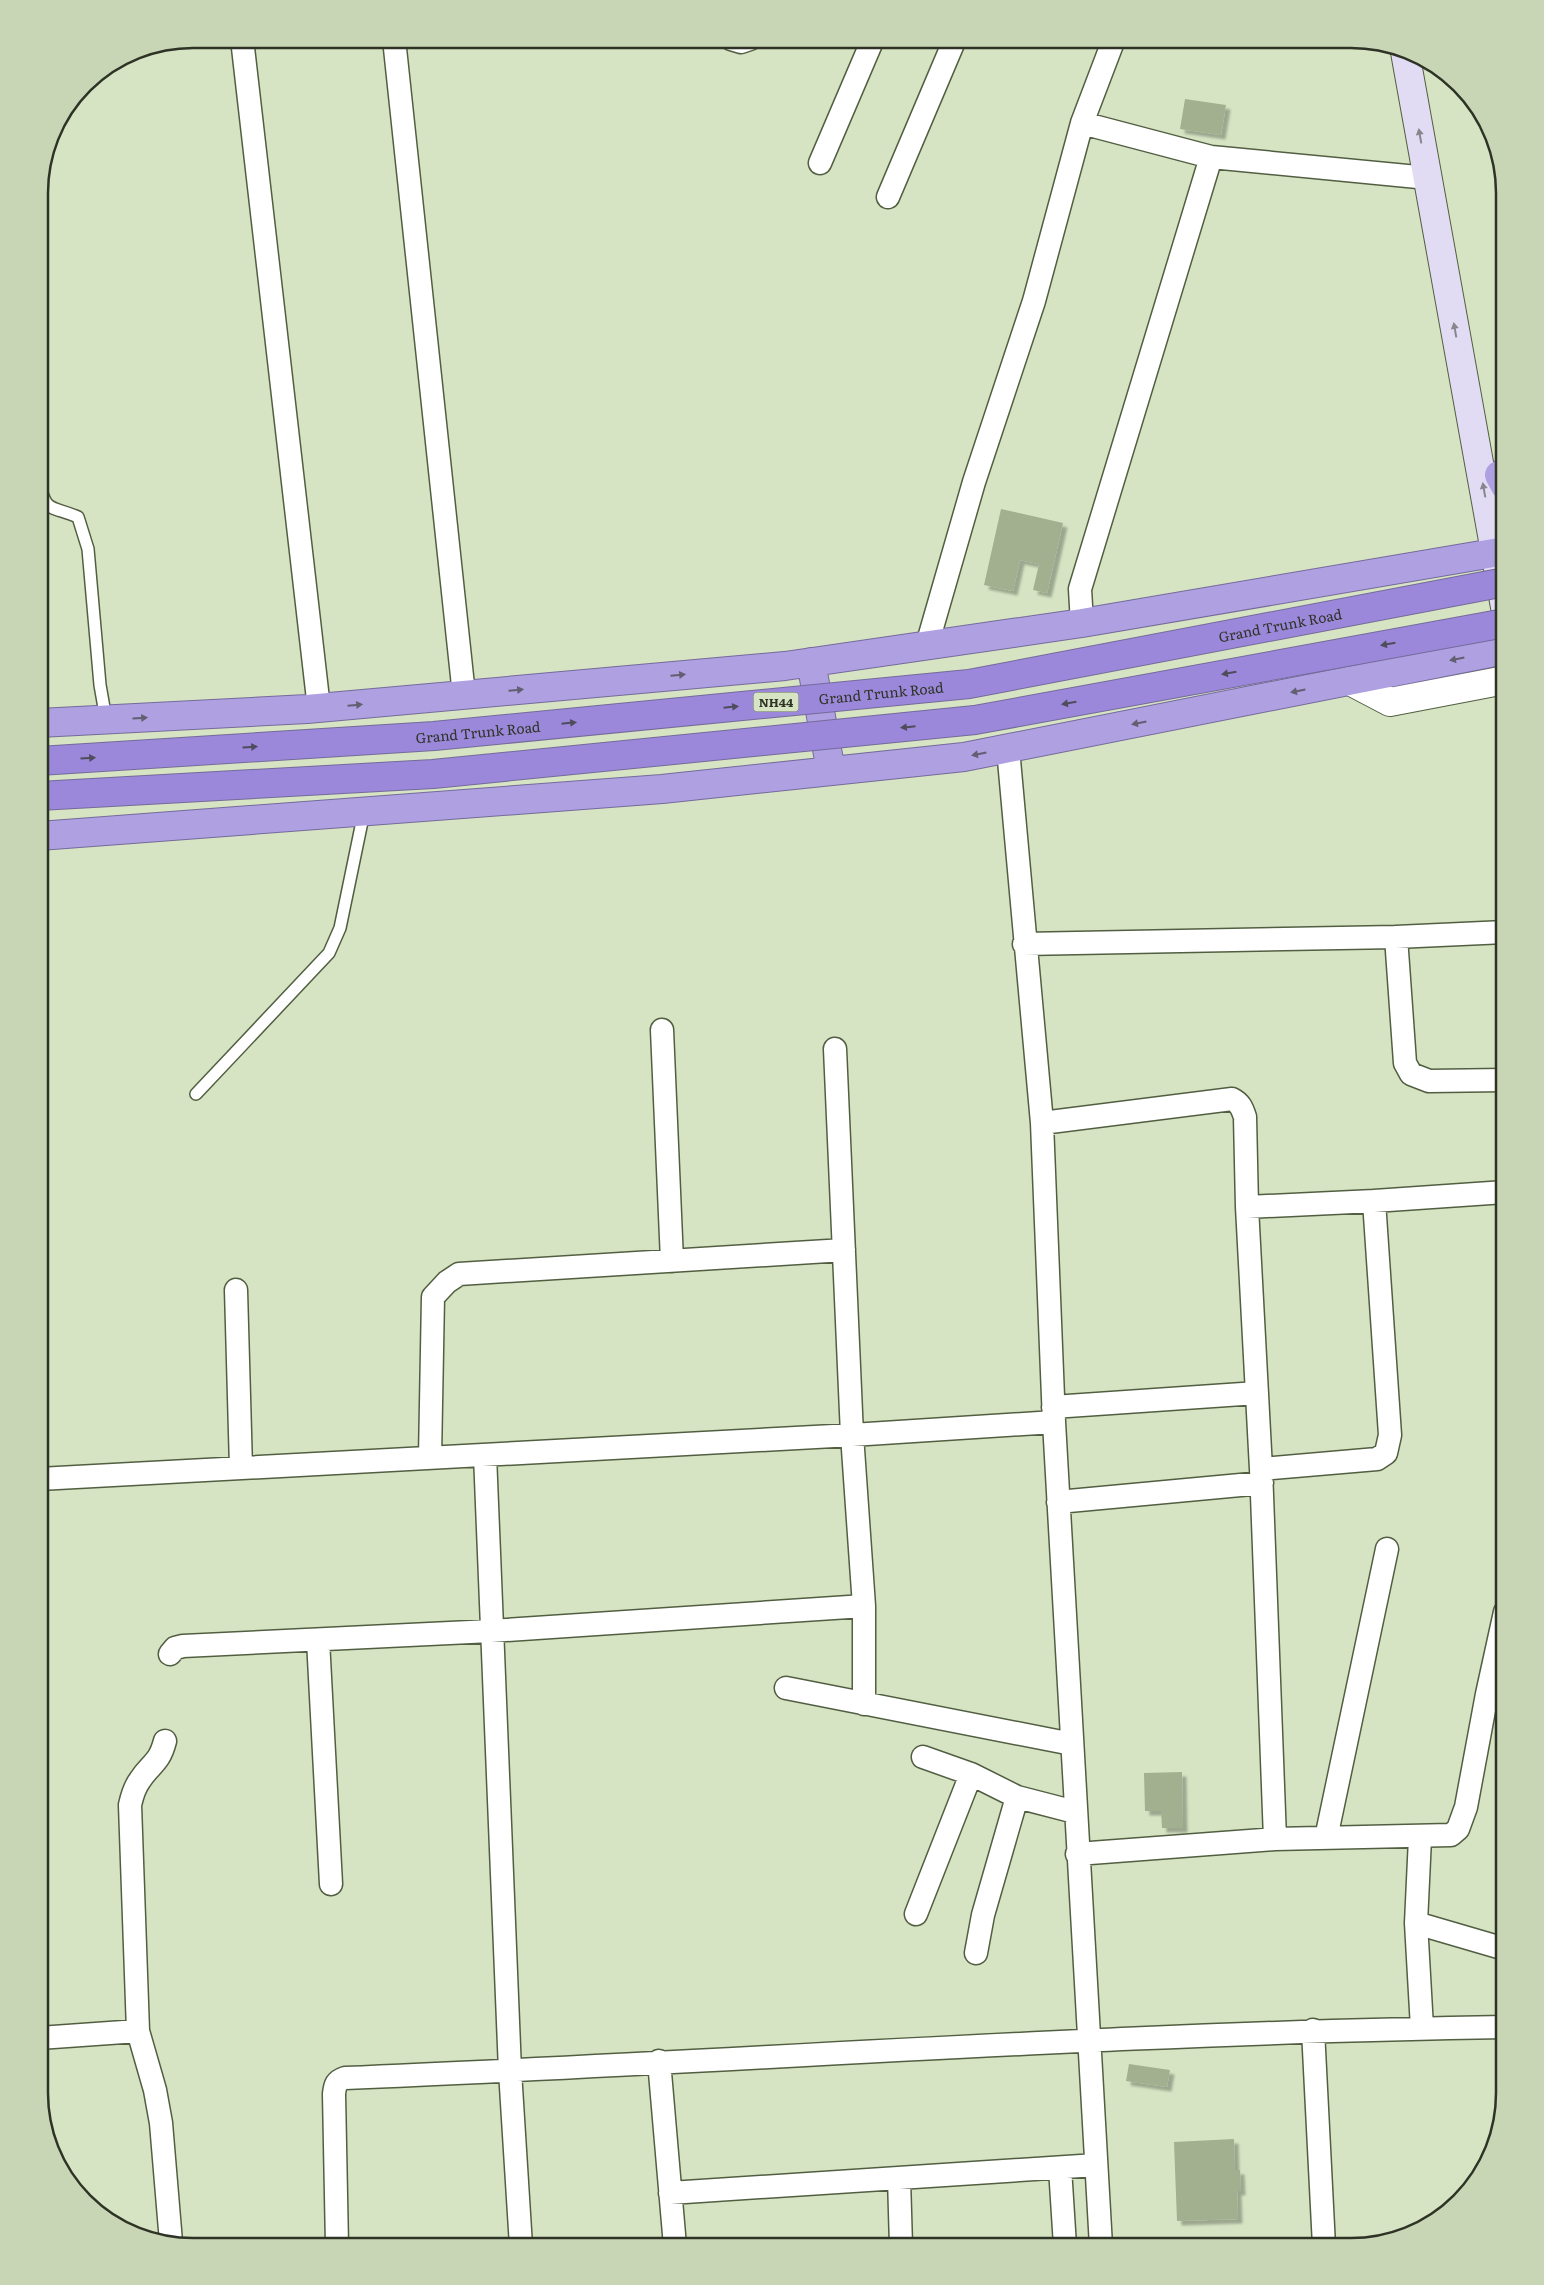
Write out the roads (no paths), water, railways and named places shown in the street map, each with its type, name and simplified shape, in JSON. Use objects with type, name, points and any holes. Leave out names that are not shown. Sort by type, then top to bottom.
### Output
[{"type":"highway","points":[[48,722],[319,708],[811,662],[1082,623],[1496,554]]},
{"type":"highway","name":"Grand Trunk Road","points":[[48,760],[434,736],[969,684],[1496,584]]},
{"type":"highway","points":[[48,795],[433,774],[975,720],[1496,625]]},
{"type":"highway","points":[[48,835],[662,789],[964,757],[1496,652]]},
{"type":"highway","points":[[811,662],[832,771]]},
{"type":"main road","points":[[1406,59],[1496,532]]},
{"type":"main road","points":[[1426,68],[1496,448]]},
{"type":"street","points":[[243,48],[319,708]]},
{"type":"street","points":[[395,48],[464,695]]},
{"type":"street","points":[[820,163],[869,48]]},
{"type":"street","points":[[888,197],[951,48]]},
{"type":"street","points":[[927,645],[974,482],[1034,301],[1082,123],[1111,48]]},
{"type":"street","points":[[1082,123],[1211,157],[1428,178]]},
{"type":"street","points":[[1082,623],[1080,589],[1211,157]]},
{"type":"street","points":[[1350,681],[1390,702],[1496,682]]},
{"type":"street","points":[[1008,749],[1024,944],[1042,1123],[1058,1502],[1100,2238]]},
{"type":"street","points":[[1024,944],[1396,937],[1496,932]]},
{"type":"street","points":[[1396,937],[1405,1063],[1411,1074],[1429,1080],[1496,1080]]},
{"type":"street","points":[[662,1030],[672,1261]]},
{"type":"street","points":[[835,1049],[852,1435],[864,1606],[864,1704]]},
{"type":"street","points":[[1042,1123],[1232,1099],[1239,1103],[1245,1117],[1247,1207],[1262,1476],[1274,1839]]},
{"type":"street","points":[[1247,1207],[1374,1202],[1496,1193]]},
{"type":"street","points":[[1058,1502],[1377,1459],[1386,1453],[1390,1446],[1374,1202]]},
{"type":"street","points":[[430,1457],[432,1297],[458,1274],[844,1250]]},
{"type":"street","points":[[236,1290],[241,1468]]},
{"type":"street","points":[[48,1479],[852,1435],[1257,1393]]},
{"type":"street","points":[[485,1455],[510,2071],[520,2237]]},
{"type":"street","points":[[1326,1838],[1387,1550]]},
{"type":"street","points":[[170,1654],[175,1648],[183,1646],[491,1631],[864,1606]]},
{"type":"street","points":[[318,1640],[331,1884]]},
{"type":"street","points":[[1077,1854],[1274,1839],[1451,1836],[1463,1820],[1496,1657]]},
{"type":"street","points":[[786,1688],[1072,1744]]},
{"type":"street","points":[[165,1741],[161,1756],[140,1778],[134,1790],[130,1806],[138,2031],[155,2090],[161,2122],[170,2236]]},
{"type":"street","points":[[923,1757],[971,1774],[1017,1797],[1075,1812]]},
{"type":"street","points":[[916,1914],[971,1774]]},
{"type":"street","points":[[976,1953],[983,1915],[1017,1797]]},
{"type":"street","points":[[1420,1838],[1416,1923],[1422,2028]]},
{"type":"street","points":[[1416,1923],[1496,1945]]},
{"type":"street","points":[[337,2237],[334,2094],[335,2085],[338,2080],[345,2078],[1313,2030],[1496,2027]]},
{"type":"street","points":[[1313,2030],[1324,2238]]},
{"type":"street","points":[[48,2037],[138,2031]]},
{"type":"street","points":[[659,2062],[674,2237]]},
{"type":"street","points":[[670,2193],[1096,2165]]},
{"type":"street","points":[[1060,2168],[1064,2238]]},
{"type":"street","points":[[899,2178],[901,2238]]},
{"type":"lane","points":[[48,506],[53,510],[78,517],[84,530],[88,549],[100,684],[106,719]]},
{"type":"lane","points":[[196,1094],[329,953],[340,928],[364,812]]}]
